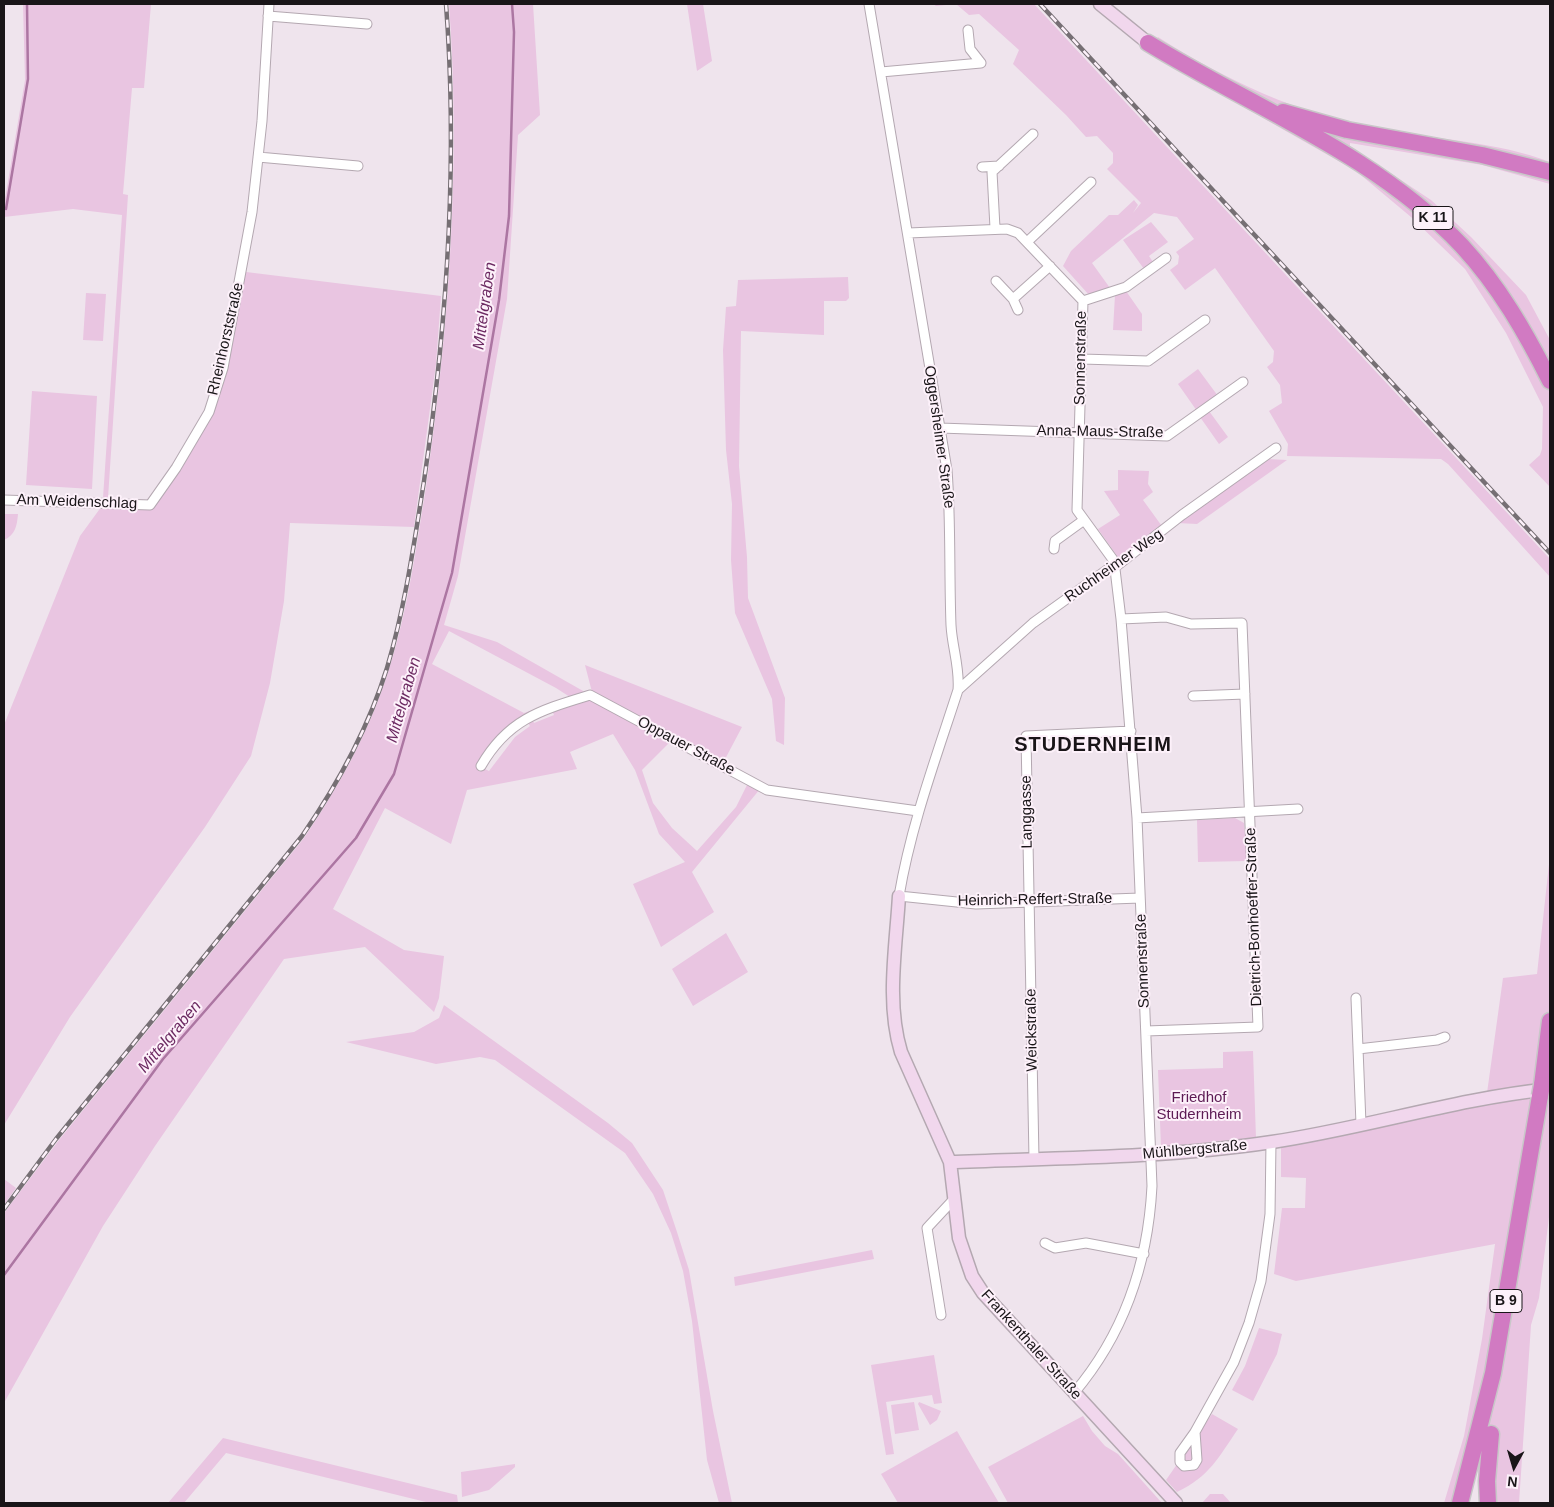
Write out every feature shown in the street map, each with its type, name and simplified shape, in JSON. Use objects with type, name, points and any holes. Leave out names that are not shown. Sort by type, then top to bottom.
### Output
[{"type":"highway","points":[[1148,43],[1224,88],[1264,106],[1347,130],[1482,155],[1550,172]]},
{"type":"highway","name":"K 11","points":[[1264,106],[1374,173],[1396,188],[1439,223],[1462,246],[1496,287],[1524,329],[1550,381]]},
{"type":"highway","name":"B 9","points":[[1471,1503],[1491,1434],[1522,1275],[1546,1092],[1550,1021]]},
{"type":"highway","name":"B 9","points":[[1460,1503],[1493,1373],[1546,1092]]},
{"type":"highway","points":[[1488,1503],[1491,1434]]},
{"type":"street","name":"Rheinhorststraße","points":[[150,505],[176,468],[209,412],[223,368],[250,226],[258,157],[269,4]]},
{"type":"street","name":"Oggersheimer Straße","points":[[869,4],[940,428],[950,504],[951,627],[959,676],[958,690],[918,811],[905,862],[899,896]]},
{"type":"street","points":[[1100,4],[1148,43]]},
{"type":"street","points":[[268,16],[367,24]]},
{"type":"street","points":[[881,72],[981,63],[970,49],[968,30]]},
{"type":"street","points":[[995,228],[992,172],[1033,134]]},
{"type":"street","points":[[258,157],[358,166]]},
{"type":"street","points":[[982,166],[999,166]]},
{"type":"street","points":[[1027,242],[1091,182]]},
{"type":"street","name":"Sonnenstraße","points":[[908,232],[995,228],[1007,229],[1018,233],[1083,302],[1077,510],[1114,561],[1121,619],[1137,818],[1152,1186],[1144,1254],[1121,1320],[1098,1361],[1074,1393]]},
{"type":"street","points":[[1083,302],[1126,287],[1166,258]]},
{"type":"street","points":[[1014,299],[1050,266]]},
{"type":"street","points":[[996,281],[1014,299],[1018,310]]},
{"type":"street","points":[[1082,359],[1148,361],[1205,320]]},
{"type":"street","name":"Anna-Maus-Straße","points":[[940,428],[1167,436],[1243,382]]},
{"type":"street","name":"Ruchheimer Weg","points":[[958,690],[1033,623],[1115,566],[1276,448]]},
{"type":"street","name":"Am Weidenschlag","points":[[4,500],[150,505]]},
{"type":"street","points":[[1054,549],[1055,541],[1084,520]]},
{"type":"street","name":"Dietrich-Bonhoeffer-Straße","points":[[1121,619],[1166,617],[1191,624],[1242,623],[1258,1027],[1146,1031]]},
{"type":"street","points":[[1193,696],[1245,694]]},
{"type":"street","name":"Oppauer Straße","points":[[480,766],[488,753],[508,730],[524,718],[590,695],[767,790],[918,811]]},
{"type":"street","name":"Langgasse","points":[[1029,902],[1026,736],[1131,732]]},
{"type":"street","points":[[1137,818],[1298,809]]},
{"type":"street","name":"Heinrich-Reffert-Straße","points":[[899,896],[976,904],[1140,898]]},
{"type":"street","name":"Frankenthaler Straße","points":[[899,896],[894,1001],[895,1034],[901,1052],[950,1162],[959,1238],[972,1276],[983,1293],[1176,1503]]},
{"type":"street","name":"Weickstraße","points":[[1029,902],[1034,1159]]},
{"type":"street","points":[[1356,998],[1361,1124]]},
{"type":"street","points":[[1358,1049],[1437,1040],[1445,1037]]},
{"type":"street","name":"Mühlbergstraße","points":[[950,1162],[1150,1155],[1271,1142],[1492,1096],[1546,1092]]},
{"type":"street","points":[[1195,1432],[1234,1362],[1253,1310],[1265,1260],[1269,1231],[1272,1193],[1271,1142]]},
{"type":"street","points":[[941,1315],[927,1228],[954,1199]]},
{"type":"street","points":[[1045,1243],[1055,1248],[1086,1243],[1144,1254]]},
{"type":"green space","points":[[23,4],[151,4],[144,88],[132,88],[123,194],[128,195],[108,498],[147,500],[179,457],[200,422],[211,393],[225,341],[238,271],[441,296],[436,364],[414,527],[290,523],[284,601],[270,683],[251,756],[205,827],[70,1017],[4,1125],[4,725],[80,536],[107,499],[103,498],[122,215],[73,209],[4,217],[4,205],[25,80]]},
{"type":"green space","points":[[449,4],[533,4],[540,115],[518,135],[507,299],[458,576],[444,625],[497,642],[671,741],[642,770],[653,803],[672,828],[697,851],[736,807],[748,783],[760,789],[692,872],[714,912],[661,947],[633,884],[685,862],[659,834],[635,770],[613,734],[570,752],[577,769],[467,790],[451,844],[385,808],[333,909],[404,950],[444,956],[439,998],[434,1012],[365,947],[284,959],[155,1146],[103,1226],[4,1403],[4,1213],[59,1140],[304,838],[330,798],[353,756],[373,714],[389,669],[396,647],[415,556],[441,367],[451,246],[454,125]],"holes":[[[449,631],[556,688],[570,697],[524,713],[432,664]],[[550,707],[554,715],[534,723],[530,715]],[[525,718],[530,726],[515,737],[489,771],[481,767]]]},
{"type":"green space","points":[[687,4],[703,4],[712,61],[697,71]]},
{"type":"green space","points":[[933,4],[956,4],[936,6]]},
{"type":"green space","points":[[956,4],[1034,4],[1550,559],[1550,577],[1448,464],[1441,459],[1287,456],[1288,444],[1269,411],[1282,403],[1280,385],[1267,367],[1273,362],[1274,351],[1215,268],[1185,290],[1170,270],[1178,264],[1179,256],[1176,252],[1194,239],[1177,217],[1154,213],[1092,263],[1110,288],[1089,295],[1063,266],[1071,251],[1109,215],[1118,215],[1134,200],[1138,205],[1133,213],[1141,203],[1107,169],[1113,163],[1113,153],[1097,136],[1086,137],[1013,64],[1019,50],[979,14],[969,15]]},
{"type":"green space","points":[[1158,37],[1210,68],[1264,94],[1321,115],[1378,129],[1488,145],[1550,162],[1550,184],[1482,165],[1350,143],[1350,146],[1431,200],[1471,237],[1526,295],[1550,340],[1550,487],[1529,465],[1540,455],[1542,449],[1543,407],[1506,333],[1465,269],[1411,217],[1356,171],[1147,52]]},
{"type":"green space","points":[[1151,222],[1168,242],[1149,256],[1153,262],[1144,269],[1123,240]]},
{"type":"green space","points":[[848,277],[849,298],[846,301],[824,301],[824,335],[741,331],[739,466],[747,557],[748,598],[785,698],[784,745],[776,741],[772,699],[735,613],[731,560],[732,504],[726,450],[723,350],[726,307],[736,306],[738,280]]},
{"type":"green space","points":[[1126,291],[1142,314],[1142,331],[1113,330],[1115,295]]},
{"type":"green space","points":[[86,293],[106,294],[103,341],[83,340]]},
{"type":"green space","points":[[1198,369],[1218,396],[1197,411],[1178,384]]},
{"type":"green space","points":[[32,391],[97,396],[92,489],[26,485]]},
{"type":"green space","points":[[1209,411],[1228,437],[1219,444],[1200,417]]},
{"type":"green space","points":[[1267,459],[1287,460],[1197,524],[1177,523]]},
{"type":"green space","points":[[1118,470],[1149,471],[1148,484],[1153,492],[1143,500],[1164,529],[1120,560],[1098,529],[1120,515],[1104,491],[1118,490]]},
{"type":"green space","points":[[4,514],[18,514],[15,530],[11,536],[4,540]]},
{"type":"green space","points":[[585,665],[742,727],[723,763],[592,692]]},
{"type":"green space","points":[[1235,818],[1244,823],[1247,861],[1198,862],[1197,820]]},
{"type":"green space","points":[[1550,855],[1550,1209],[1539,1298],[1531,1325],[1519,1503],[1491,1503],[1470,1453],[1452,1503],[1444,1503],[1464,1436],[1482,1339],[1495,1244],[1296,1281],[1274,1274],[1282,1208],[1305,1208],[1306,1178],[1281,1177],[1281,1146],[1487,1093],[1503,978],[1537,974]]},
{"type":"green space","points":[[726,933],[748,972],[693,1006],[672,969]]},
{"type":"green space","points":[[444,1005],[608,1123],[632,1143],[663,1190],[689,1270],[713,1411],[732,1503],[719,1503],[707,1460],[692,1321],[683,1271],[671,1233],[653,1194],[625,1153],[495,1060],[480,1057],[436,1064],[346,1042],[414,1032],[439,1018]]},
{"type":"green space","name":"Friedhof Studernheim","points":[[1253,1051],[1256,1138],[1161,1147],[1158,1070],[1223,1068],[1223,1052]]},
{"type":"green space","points":[[4,1179],[16,1188],[4,1205]]},
{"type":"green space","points":[[872,1250],[874,1259],[735,1286],[734,1277]]},
{"type":"green space","points":[[1259,1328],[1282,1334],[1277,1354],[1253,1401],[1232,1390],[1245,1366]]},
{"type":"green space","points":[[934,1355],[942,1403],[934,1404],[932,1395],[886,1402],[894,1454],[886,1455],[871,1365]]},
{"type":"green space","points":[[914,1402],[919,1430],[895,1434],[891,1405]]},
{"type":"green space","points":[[919,1402],[941,1411],[937,1420],[930,1425],[918,1404]]},
{"type":"green space","points":[[1212,1414],[1238,1429],[1206,1473],[1177,1492],[1166,1480]]},
{"type":"green space","points":[[1083,1416],[1092,1431],[1105,1446],[1118,1454],[1162,1503],[1008,1503],[988,1467]]},
{"type":"green space","points":[[957,1431],[999,1503],[898,1503],[881,1474]]},
{"type":"green space","points":[[223,1438],[457,1495],[458,1503],[430,1503],[226,1453],[184,1503],[168,1503]]},
{"type":"green space","points":[[515,1464],[515,1467],[489,1490],[462,1497],[461,1472]]},
{"type":"green space","points":[[1210,1494],[1223,1494],[1231,1503],[1202,1503]]},
{"type":"waterway","points":[[6,209],[28,79],[27,4]]},
{"type":"waterway","name":"Mittelgraben","points":[[4,1275],[163,1059],[356,838],[394,774],[452,573],[499,300],[509,216],[514,32],[512,4]]},
{"type":"railway","points":[[4,1209],[56,1139],[302,836],[340,776],[371,713],[387,668],[399,622],[424,481],[439,363],[448,243],[450,183],[451,123],[446,4]]},
{"type":"railway","points":[[1040,4],[1550,553]]},
{"type":"district","name":"STUDERNHEIM","points":[[1093,745]]}]
